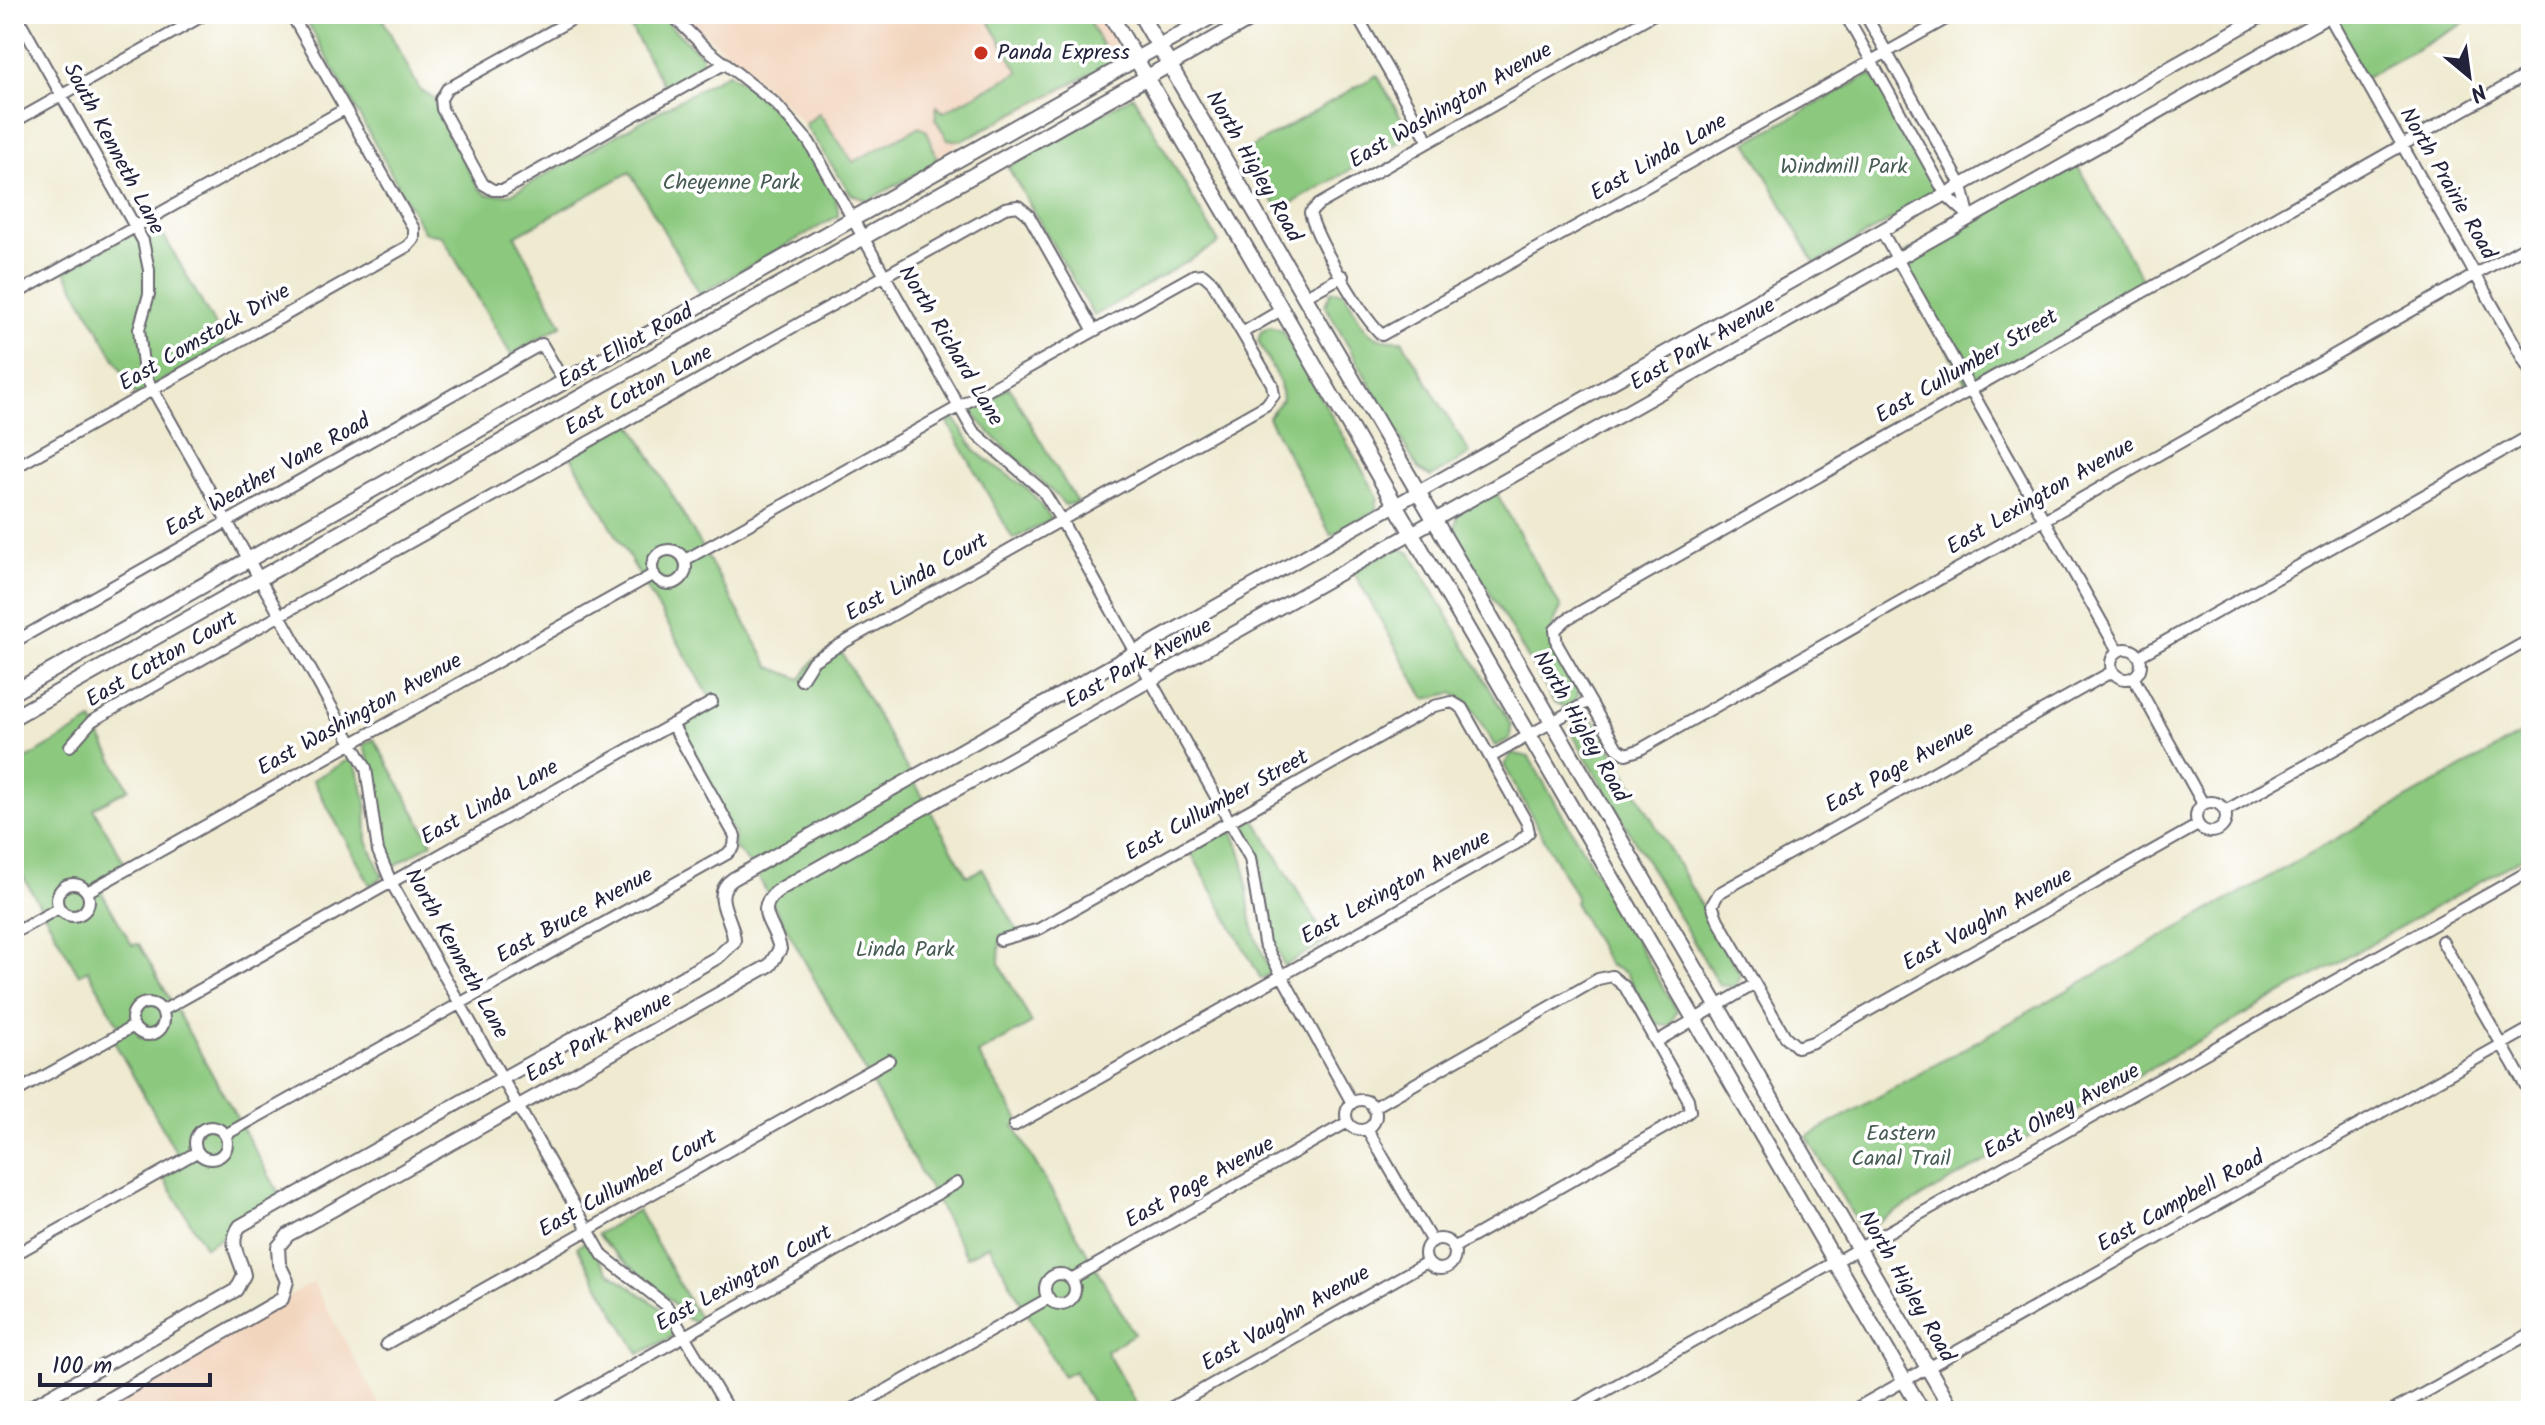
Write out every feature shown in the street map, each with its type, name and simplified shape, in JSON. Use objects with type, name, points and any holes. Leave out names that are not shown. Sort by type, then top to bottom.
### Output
[{"type":"main road","points":[[1110,14],[1922,1411]]},
{"type":"main road","name":"North Higley Road","points":[[1140,14],[1953,1411]]},
{"type":"main road","name":"East Elliot Road","points":[[14,692],[254,569],[865,237],[1141,68],[1158,47],[1216,14]]},
{"type":"main road","name":"East Elliot Road","points":[[14,717],[564,382],[854,219],[1141,68],[1168,65],[1259,14]]},
{"type":"street","name":"South Kenneth Lane","points":[[16,14],[136,226],[149,270],[149,294],[139,329],[144,374],[254,569]]},
{"type":"street","points":[[14,122],[206,14]]},
{"type":"street","points":[[14,295],[345,109],[291,14]]},
{"type":"street","points":[[582,14],[447,89],[441,99],[442,109],[483,184],[493,190],[504,190],[726,63]]},
{"type":"street","name":"North Richard Lane","points":[[671,14],[776,104],[809,142],[959,407],[990,449],[1019,467],[1043,491],[1231,820],[1250,858],[1264,943],[1352,1103]]},
{"type":"street","points":[[1360,14],[1361,23],[1429,142]]},
{"type":"street","name":"East Washington Avenue","points":[[1343,276],[1310,213],[1318,205],[1654,14]]},
{"type":"street","points":[[1845,14],[1946,195],[1970,217]]},
{"type":"street","points":[[1865,14],[1962,186],[1970,217]]},
{"type":"street","name":"East Linda Lane","points":[[1343,276],[1372,327],[1382,335],[1955,14]]},
{"type":"street","name":"East Park Avenue","points":[[24,1411],[236,1290],[244,1275],[233,1246],[234,1235],[240,1226],[729,949],[735,932],[721,897],[726,884],[733,879],[2265,14]]},
{"type":"street","name":"East Park Avenue","points":[[88,1411],[282,1299],[287,1281],[277,1255],[278,1247],[288,1235],[770,965],[780,949],[765,911],[769,899],[782,888],[2330,15]]},
{"type":"street","name":"North Prairie Road","points":[[2330,15],[2531,373]]},
{"type":"street","points":[[2402,145],[2531,72]]},
{"type":"street","name":"East Comstock Drive","points":[[14,468],[408,246],[414,239],[414,229],[345,109]]},
{"type":"street","name":"East Cullumber Street","points":[[1589,701],[1557,644],[1555,630],[1567,619],[2402,145]]},
{"type":"street","name":"East Cotton Lane","points":[[281,616],[1005,208],[1018,206],[1028,214],[1094,331]]},
{"type":"street","points":[[1882,232],[2118,651]]},
{"type":"street","points":[[2475,274],[2531,243]]},
{"type":"street","name":"East Washington Avenue","points":[[685,560],[1194,275],[1203,274],[1212,282],[1242,333]]},
{"type":"street","name":"East Lexington Avenue","points":[[1589,701],[1617,748],[1626,754],[2475,274]]},
{"type":"street","points":[[1304,297],[1343,276]]},
{"type":"street","points":[[1061,520],[1266,405],[1274,395],[1272,384],[1242,333],[1281,310]]},
{"type":"street","name":"East Weather Vane Road","points":[[14,642],[542,344],[564,382]]},
{"type":"street","points":[[2139,656],[2531,435]]},
{"type":"street","name":"East Linda Court","points":[[801,680],[813,661],[1061,520]]},
{"type":"street","name":"East Washington Avenue","points":[[662,551],[674,551],[685,560],[685,573],[679,581],[666,584],[654,574],[653,563],[662,551]]},
{"type":"street","name":"North Kenneth Lane","points":[[254,569],[366,768],[378,851],[391,882],[603,1256],[666,1305],[687,1335],[729,1411]]},
{"type":"street","name":"East Washington Avenue","points":[[87,892],[654,574]]},
{"type":"street","name":"East Cotton Court","points":[[70,746],[92,721],[281,616]]},
{"type":"street","name":"East Vaughn Avenue","points":[[1755,984],[1785,1036],[1797,1047],[1813,1042],[2198,825],[2207,832],[2216,832],[2226,821],[2225,811],[2531,639]]},
{"type":"street","points":[[2132,650],[2139,656],[2139,670],[2133,677],[2120,677],[2113,671],[2111,662],[2118,651],[2132,650]]},
{"type":"street","name":"East Page Avenue","points":[[1755,984],[1712,905],[1719,893],[2113,671]]},
{"type":"street","points":[[2133,677],[2203,804]]},
{"type":"street","points":[[1491,757],[1589,701]]},
{"type":"street","name":"East Linda Lane","points":[[162,1011],[712,702]]},
{"type":"street","name":"East Cullumber Street","points":[[1000,940],[1039,929],[1434,706],[1452,702],[1462,708],[1491,757]]},
{"type":"street","name":"East Bruce Avenue","points":[[225,1135],[727,854],[734,847],[735,836],[672,724]]},
{"type":"street","name":"East Lexington Avenue","points":[[1281,976],[1516,844],[1529,832],[1491,757]]},
{"type":"street","points":[[2203,804],[2216,803],[2225,811]]},
{"type":"street","points":[[2198,825],[2196,816],[2203,804]]},
{"type":"street","name":"East Olney Avenue","points":[[1570,1411],[2531,870]]},
{"type":"street","name":"East Washington Avenue","points":[[75,884],[87,892],[88,907],[79,916],[67,915],[59,908],[58,895],[64,887],[75,884]]},
{"type":"street","name":"East Washington Avenue","points":[[14,933],[59,908]]},
{"type":"street","points":[[2442,941],[2531,1095]]},
{"type":"street","points":[[1014,1126],[1281,976]]},
{"type":"street","points":[[1373,1108],[1598,979],[1612,976],[1625,987],[1688,1099],[1690,1111],[1453,1248]]},
{"type":"street","points":[[1656,1042],[1755,984]]},
{"type":"street","name":"East Linda Lane","points":[[141,1004],[153,1004],[162,1011],[162,1026],[153,1034],[141,1033],[134,1026],[132,1015],[141,1004]]},
{"type":"street","name":"East Linda Lane","points":[[14,1093],[134,1026]]},
{"type":"street","name":"East Campbell Road","points":[[1851,1411],[2531,1028]]},
{"type":"street","name":"East Cullumber Court","points":[[386,1344],[889,1060]]},
{"type":"street","points":[[1364,1101],[1373,1108],[1375,1119],[1367,1129],[1356,1129],[1348,1122],[1347,1111],[1352,1103],[1364,1101]]},
{"type":"street","name":"East Page Avenue","points":[[1071,1279],[1348,1122]]},
{"type":"street","name":"East Bruce Avenue","points":[[211,1127],[225,1135],[227,1147],[221,1156],[208,1159],[197,1152],[194,1141],[201,1130],[211,1127]]},
{"type":"street","points":[[1367,1129],[1432,1242]]},
{"type":"street","name":"East Bruce Avenue","points":[[14,1255],[197,1152]]},
{"type":"street","name":"East Lexington Court","points":[[551,1411],[957,1183]]},
{"type":"street","points":[[1445,1240],[1453,1248],[1454,1256],[1447,1267],[1436,1269],[1427,1262],[1425,1252],[1432,1242],[1445,1240]]},
{"type":"street","name":"East Vaughn Avenue","points":[[1165,1411],[1427,1262]]},
{"type":"street","points":[[1061,1274],[1071,1279],[1075,1291],[1070,1299],[1060,1303],[1049,1298],[1045,1286],[1051,1277],[1061,1274]]},
{"type":"street","points":[[849,1411],[1049,1298]]},
{"type":"street","points":[[2392,1411],[2531,1333]]},
{"type":"shaded area","points":[[682,14],[1099,14],[1115,42],[1118,58],[1061,93],[961,141],[932,165],[863,202],[853,197],[805,125],[784,103]]},
{"type":"shaded area","points":[[313,1283],[383,1411],[88,1411],[282,1299]]},
{"type":"green space","name":"Cheyenne Park","points":[[303,14],[380,14],[420,90],[434,98],[442,123],[478,187],[487,195],[511,194],[728,73],[779,116],[814,158],[836,199],[838,216],[700,294],[630,172],[515,236],[562,325],[511,355],[442,236],[424,232]]},
{"type":"green space","points":[[623,14],[658,14],[702,56],[702,69],[665,88]]},
{"type":"green space","points":[[995,14],[1085,14],[1112,63],[961,141],[948,139],[935,119],[937,106],[943,112],[1019,72],[987,18]]},
{"type":"green space","points":[[2332,14],[2461,14],[2465,23],[2364,78]]},
{"type":"green space","points":[[1377,75],[1411,135],[1279,211],[1245,151]]},
{"type":"green space","name":"Windmill Park","points":[[1869,75],[1875,77],[1938,190],[1815,264],[1747,142]]},
{"type":"green space","points":[[1133,96],[1219,243],[1094,316],[1008,167]]},
{"type":"green space","points":[[819,113],[853,162],[919,127],[927,131],[937,158],[932,165],[867,201],[851,194],[805,125]]},
{"type":"green space","points":[[2074,160],[2146,286],[1970,389],[1897,258]]},
{"type":"green space","points":[[155,220],[226,345],[136,396],[65,271]]},
{"type":"green space","points":[[1331,291],[1344,292],[1360,321],[1372,334],[1389,340],[1402,340],[1470,454],[1431,477],[1418,469],[1325,305]]},
{"type":"green space","points":[[1270,327],[1283,331],[1378,497],[1375,512],[1331,535],[1268,417],[1282,400],[1280,383],[1258,341],[1261,332]]},
{"type":"green space","points":[[1009,387],[1077,503],[1065,505],[971,411]]},
{"type":"green space","name":"Linda Park","points":[[629,419],[770,667],[801,679],[813,661],[838,646],[967,876],[983,869],[1020,935],[1000,940],[999,963],[1032,1023],[978,1054],[1020,1122],[1014,1126],[1134,1334],[1106,1351],[1140,1411],[1096,1411],[1074,1371],[1063,1377],[989,1245],[967,1257],[753,867],[734,847],[735,836],[672,724],[712,701],[569,453]]},
{"type":"green space","points":[[955,419],[976,452],[1030,491],[1052,520],[1013,539],[948,423]]},
{"type":"green space","points":[[1496,492],[1561,608],[1551,642],[1558,660],[1578,691],[1577,699],[1565,707],[1553,701],[1454,531],[1458,513]]},
{"type":"green space","points":[[1397,547],[1411,553],[1511,725],[1510,739],[1495,746],[1468,702],[1452,693],[1425,699],[1353,571]]},
{"type":"green space","points":[[1577,716],[1595,721],[1616,756],[1741,975],[1736,987],[1719,985],[1570,730]]},
{"type":"green space","points":[[92,721],[129,789],[93,808],[128,869],[98,886],[132,945],[139,944],[284,1202],[205,1247],[161,1173],[181,1161],[112,1038],[122,1032],[88,970],[79,975],[14,860],[14,766]]},
{"type":"green space","name":"Eastern Canal Trail","points":[[2531,729],[2531,853],[1862,1231],[1807,1137]]},
{"type":"green space","points":[[374,739],[432,843],[394,866],[382,843],[375,775],[363,745]]},
{"type":"green space","points":[[1512,753],[1529,757],[1677,1011],[1670,1026],[1655,1023],[1626,973],[1609,965],[1504,765]]},
{"type":"green space","points":[[353,757],[366,799],[367,841],[383,877],[370,885],[313,780]]},
{"type":"green space","points":[[1254,818],[1327,941],[1284,966],[1267,924],[1260,855],[1243,822]]},
{"type":"green space","points":[[1231,829],[1244,864],[1253,927],[1272,973],[1261,979],[1190,851]]},
{"type":"green space","points":[[638,1210],[700,1319],[694,1322],[687,1319],[598,1234]]},
{"type":"green space","points":[[586,1241],[608,1271],[663,1310],[677,1334],[639,1354],[577,1247]]},
{"type":"place","name":"Panda Express","points":[[981,53]]}]
